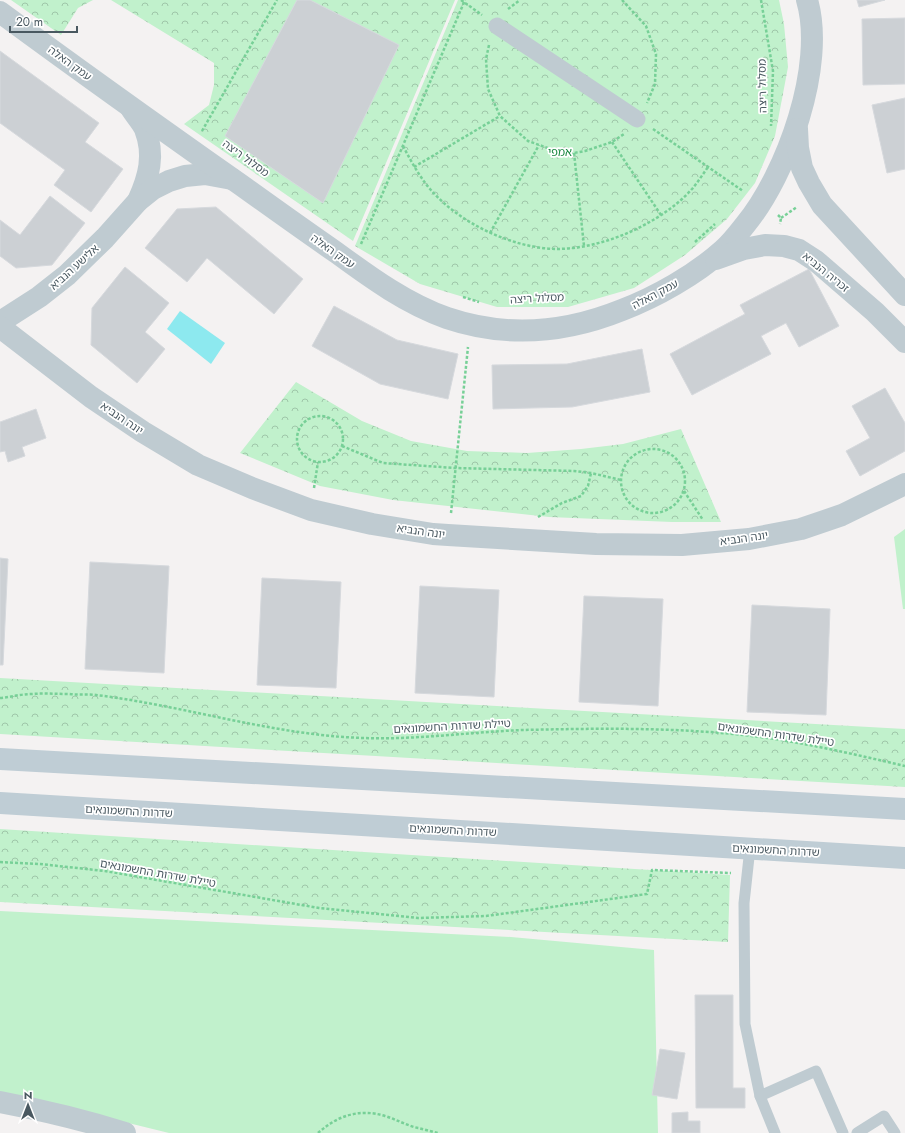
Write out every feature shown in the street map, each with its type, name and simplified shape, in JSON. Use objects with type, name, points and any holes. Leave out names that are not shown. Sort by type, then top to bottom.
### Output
[{"type":"main road","points":[[0,760],[905,809]]},
{"type":"main road","name":"שדרות החשמונאים","points":[[0,803],[905,858]]},
{"type":"street","points":[[807,0],[811,39],[810,64],[806,89],[797,124],[798,148],[802,168],[822,205],[905,295]]},
{"type":"street","name":"עמק האלה","points":[[0,12],[131,108],[353,265],[391,290],[417,305],[445,317],[471,325],[507,331],[537,331],[569,326],[605,317],[637,305],[692,274],[728,246],[750,219],[764,198],[780,168],[797,124]]},
{"type":"street","points":[[497,26],[637,119]]},
{"type":"street","name":"אלישע הנביא","points":[[131,108],[144,128],[149,145],[150,166],[145,186],[138,201]]},
{"type":"street","name":"אלישע הנביא","points":[[0,322],[39,297],[67,275],[105,238],[138,201],[153,189],[169,181],[185,176],[205,174],[232,179]]},
{"type":"street","name":"זכריה הנביא","points":[[707,262],[744,249],[765,245],[784,246],[799,250],[816,261],[875,312],[905,342]]},
{"type":"street","name":"יונה הנביא","points":[[0,327],[91,397],[143,432],[198,465],[252,488],[311,510],[372,524],[433,534],[596,544],[682,545],[748,539],[801,529],[842,515],[899,488]]},
{"type":"street","points":[[0,1102],[69,1117],[125,1133]]},
{"type":"lane","points":[[750,848],[744,902],[745,1024],[760,1096],[775,1133]]},
{"type":"lane","points":[[760,1096],[816,1071],[843,1133]]},
{"type":"lane","points":[[857,1133],[884,1116],[895,1133]]},
{"type":"path","points":[[191,150],[277,0]]},
{"type":"path","points":[[353,265],[465,1],[461,0]]},
{"type":"path","name":"מסלול ריצה","points":[[761,0],[772,71],[771,129]]},
{"type":"path","points":[[414,167],[500,116]]},
{"type":"path","points":[[637,119],[748,194]]},
{"type":"path","points":[[612,142],[661,215]]},
{"type":"path","points":[[490,233],[539,145]]},
{"type":"path","points":[[403,146],[414,167],[431,190],[453,210],[476,226],[501,238],[528,246],[556,249],[584,246],[613,239],[647,224],[670,209],[692,189],[708,167]]},
{"type":"path","points":[[574,154],[584,246]]},
{"type":"path","points":[[692,244],[720,219]]},
{"type":"path","points":[[456,296],[486,303]]},
{"type":"path","points":[[448,535],[471,325]]},
{"type":"path","points":[[317,415],[325,416],[333,419],[342,430],[342,446],[333,458],[326,462],[310,460],[303,456],[298,449],[296,442],[297,434],[302,423],[309,418],[317,415]]},
{"type":"path","points":[[342,446],[383,463],[455,468],[574,471],[591,473],[621,480]]},
{"type":"path","points":[[650,450],[668,453],[676,460],[682,469],[685,480],[683,491],[675,505],[665,511],[654,513],[643,512],[628,501],[622,491],[621,480],[624,468],[630,459],[639,453],[650,450]]},
{"type":"path","points":[[535,519],[562,503],[581,496],[588,486],[591,473]]},
{"type":"path","points":[[683,491],[716,542]]},
{"type":"path","name":"טיילת שדרות החשמונאים","points":[[0,698],[31,694],[94,695],[168,706],[250,724],[318,735],[364,738],[521,730],[587,729],[648,729],[715,733],[774,739],[839,751],[905,766]]},
{"type":"path","name":"טיילת שדרות החשמונאים","points":[[0,862],[40,864],[104,871],[319,908],[418,918],[486,916],[647,894],[652,870],[747,874]]},
{"type":"path","points":[[318,1133],[336,1119],[365,1113],[383,1116],[414,1127],[438,1133]]},
{"type":"green space","points":[[11,0],[93,0],[78,8],[61,35]]},
{"type":"green space","points":[[111,0],[455,0],[353,241],[184,124],[209,105],[214,85],[214,63]]},
{"type":"green space","name":"אמפי","points":[[458,0],[779,0],[784,24],[788,67],[775,136],[755,183],[727,219],[685,255],[634,288],[568,307],[497,307],[420,284],[355,246]]},
{"type":"green space","points":[[296,382],[362,421],[411,441],[467,451],[527,453],[581,449],[623,444],[681,429],[721,522],[672,522],[549,517],[393,500],[320,486],[240,453]]},
{"type":"green space","points":[[905,529],[905,609],[903,609],[894,537]]},
{"type":"green space","points":[[0,678],[905,729],[905,787],[0,734]]},
{"type":"green space","points":[[0,829],[730,875],[728,942],[0,902]]},
{"type":"green space","points":[[0,911],[511,937],[654,950],[658,1133],[169,1133],[47,1103],[0,1094]]},
{"type":"water","points":[[180,311],[225,343],[211,364],[167,329]]},
{"type":"building","points":[[297,0],[310,0],[399,45],[323,203],[225,136]]},
{"type":"building","points":[[857,0],[885,0],[859,7]]},
{"type":"building","points":[[905,18],[905,84],[863,85],[862,19]]},
{"type":"building","points":[[0,51],[99,123],[85,142],[123,169],[91,212],[54,185],[65,170],[0,123]]},
{"type":"building","points":[[905,98],[905,169],[887,173],[872,105]]},
{"type":"building","points":[[50,196],[85,223],[52,265],[16,268],[0,256],[0,220],[20,235]]},
{"type":"building","points":[[216,207],[303,279],[274,314],[207,258],[187,282],[145,248],[177,209]]},
{"type":"building","points":[[125,267],[169,303],[145,332],[165,349],[137,383],[91,345],[92,308]]},
{"type":"building","points":[[809,269],[839,326],[799,347],[786,323],[761,336],[771,354],[692,395],[670,354],[745,314],[740,305]]},
{"type":"building","points":[[334,306],[397,340],[458,354],[448,399],[380,384],[312,346]]},
{"type":"building","points":[[642,349],[650,392],[572,407],[493,409],[492,365],[567,364]]},
{"type":"building","points":[[885,388],[905,423],[905,451],[860,476],[846,451],[870,438],[852,406]]},
{"type":"building","points":[[36,409],[46,438],[22,447],[25,456],[8,462],[5,451],[0,452],[0,422]]},
{"type":"building","points":[[0,558],[8,559],[3,665],[0,665]]},
{"type":"building","points":[[90,562],[169,566],[164,673],[85,669]]},
{"type":"building","points":[[262,578],[341,582],[336,688],[257,685]]},
{"type":"building","points":[[420,586],[499,590],[494,697],[415,693]]},
{"type":"building","points":[[584,596],[663,599],[658,706],[579,702]]},
{"type":"building","points":[[752,605],[830,609],[826,715],[747,712]]},
{"type":"building","points":[[695,995],[733,995],[733,1088],[745,1088],[745,1108],[696,1108]]},
{"type":"building","points":[[660,1049],[685,1053],[677,1099],[652,1095]]},
{"type":"building","points":[[688,1112],[688,1121],[700,1121],[700,1133],[672,1133],[672,1113]]}]
